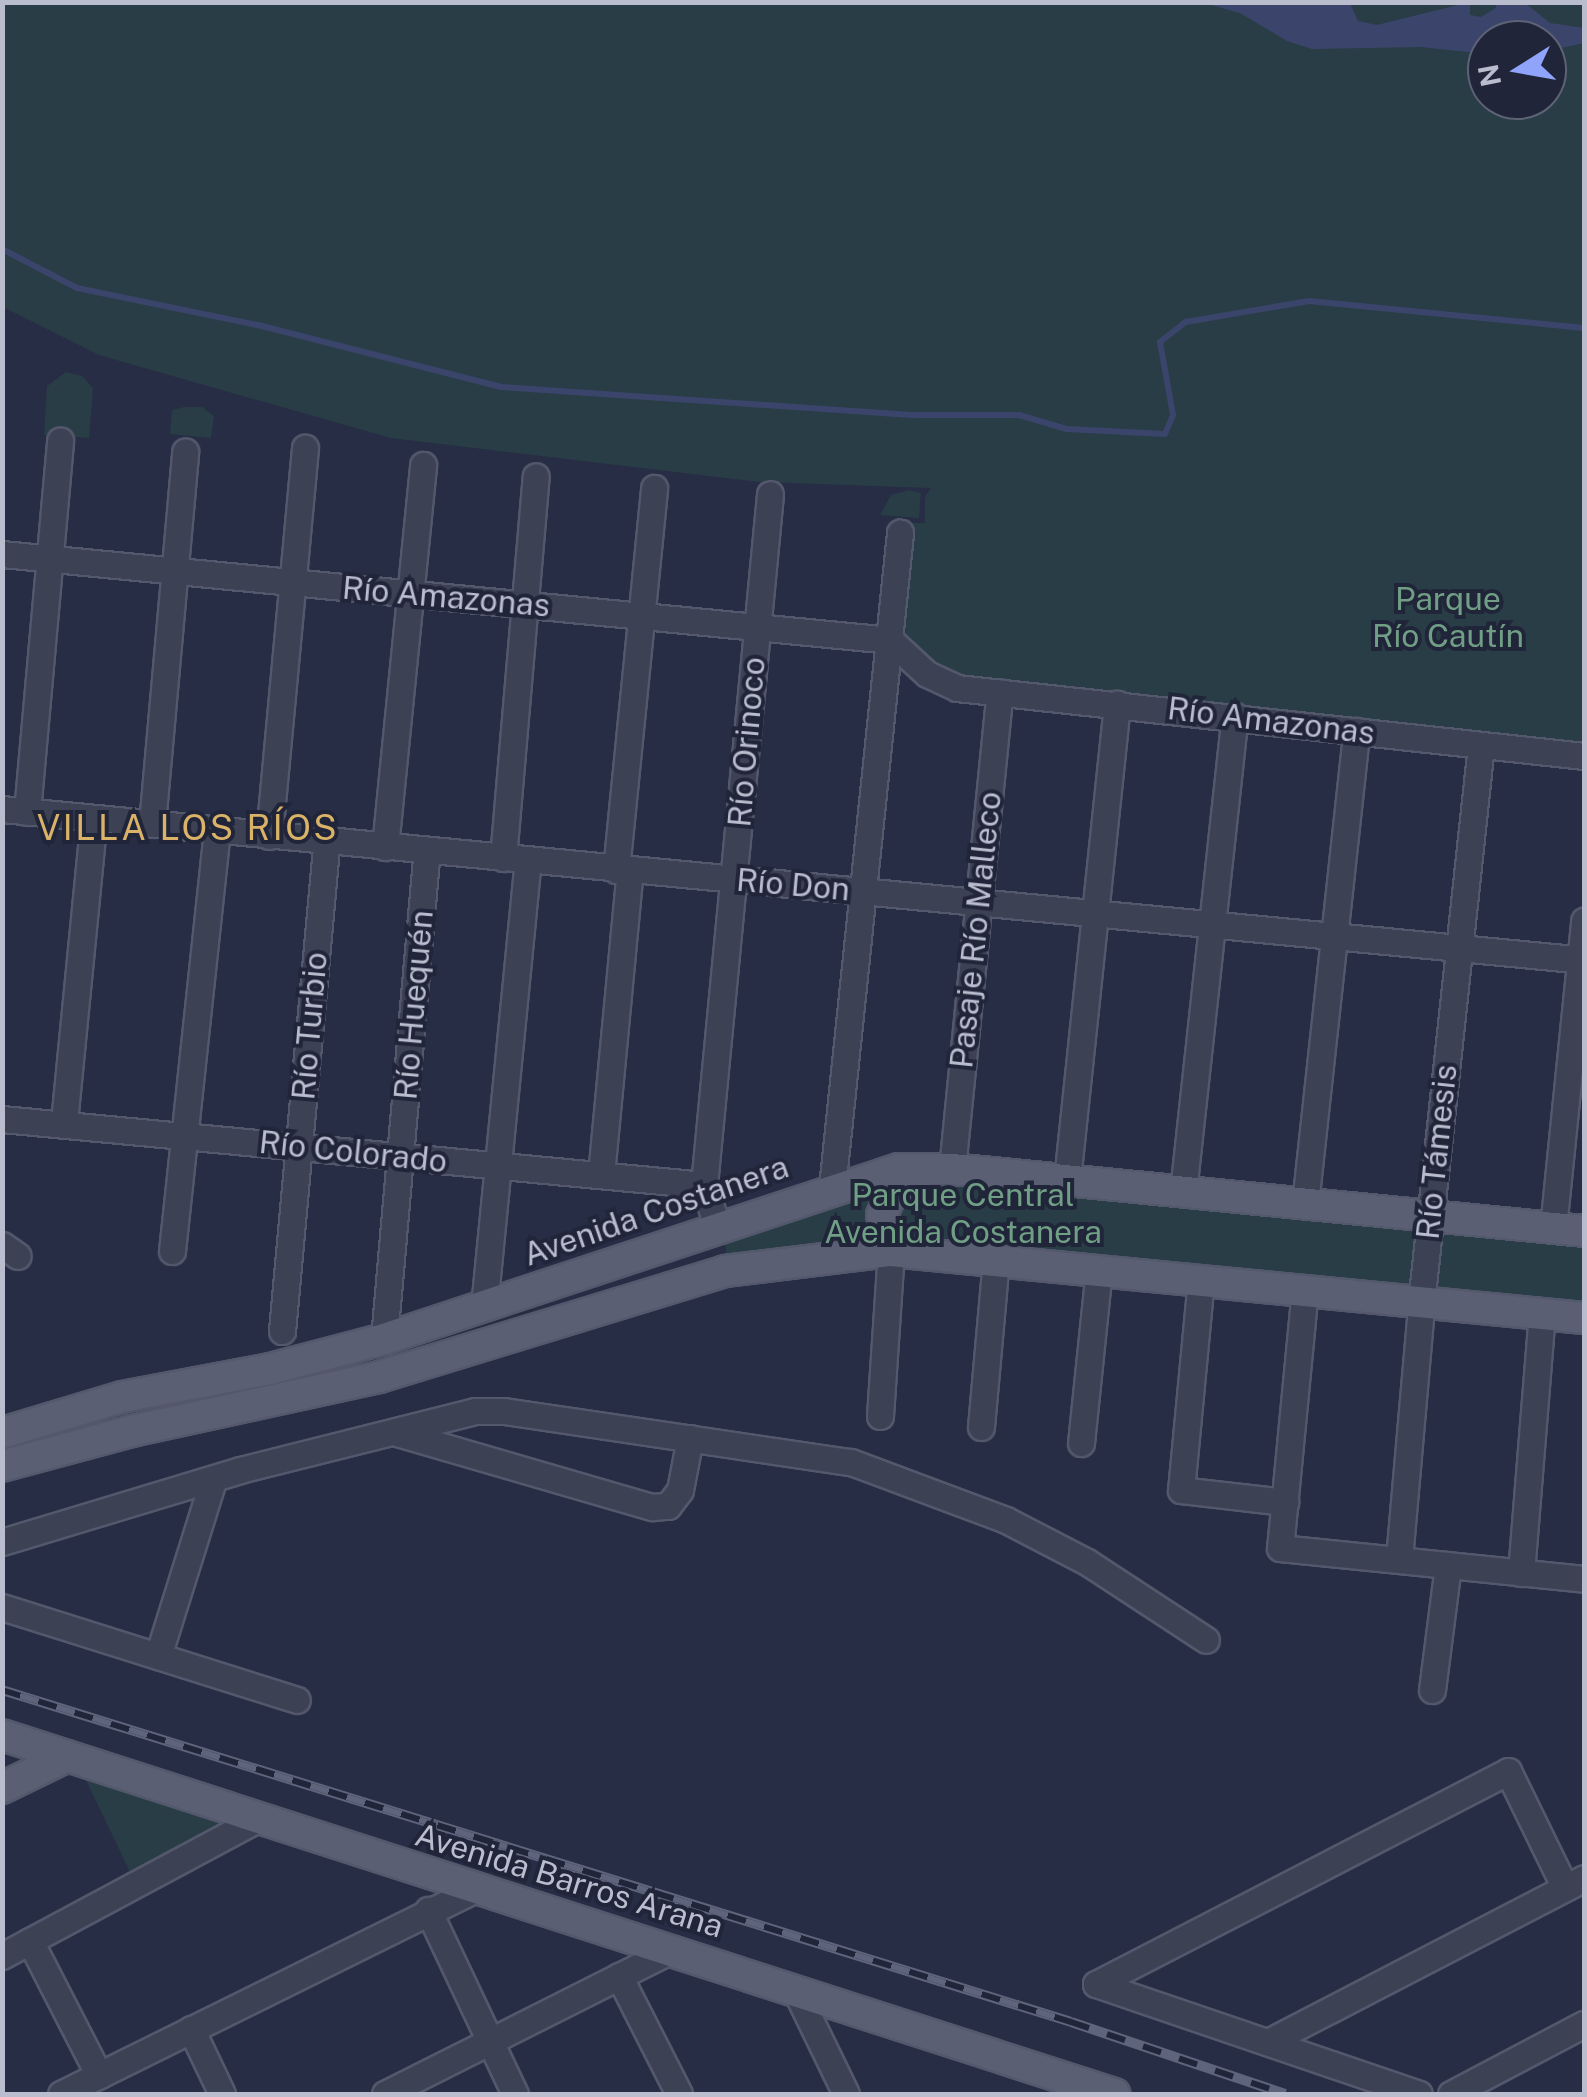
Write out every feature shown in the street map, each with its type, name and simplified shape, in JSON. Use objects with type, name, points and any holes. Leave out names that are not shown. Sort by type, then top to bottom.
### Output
[{"type":"main road","name":"Avenida Costanera","points":[[2,1433],[122,1398],[270,1369],[384,1339],[899,1169],[1067,1180],[1584,1231]]},
{"type":"main road","points":[[897,1251],[885,1229],[885,1202],[905,1180],[940,1169]]},
{"type":"main road","points":[[2,1466],[379,1376],[726,1270],[897,1251],[1584,1318]]},
{"type":"main road","name":"Avenida Barros Arana","points":[[2,1736],[1114,2094]]},
{"type":"main road","points":[[2,1788],[68,1756]]},
{"type":"street","points":[[15,810],[50,559],[60,440]]},
{"type":"street","points":[[269,836],[305,448]]},
{"type":"street","points":[[152,824],[184,451]]},
{"type":"street","points":[[386,847],[423,465]]},
{"type":"street","points":[[484,1307],[499,1166],[525,604],[536,476]]},
{"type":"street","points":[[602,1175],[641,616],[654,488]]},
{"type":"street","name":"Río Orinoco","points":[[717,1226],[704,1185],[770,494]]},
{"type":"street","points":[[832,1188],[866,892],[900,533]]},
{"type":"street","name":"Río Amazonas","points":[[2,554],[890,640],[927,674],[956,688],[1584,756]]},
{"type":"street","name":"Pasaje Río Malleco","points":[[940,1169],[979,904],[1000,692]]},
{"type":"street","points":[[1067,1180],[1117,704]]},
{"type":"street","points":[[1183,1192],[1235,716]]},
{"type":"street","points":[[1305,1204],[1356,731]]},
{"type":"street","name":"Río Támesis","points":[[1399,1559],[1430,1216],[1481,745]]},
{"type":"street","name":"Río Don","points":[[15,810],[1582,960]]},
{"type":"street","points":[[64,1122],[94,818]]},
{"type":"street","points":[[172,1251],[217,830]]},
{"type":"street","name":"Río Turbio","points":[[282,1331],[327,841]]},
{"type":"street","name":"Río Huequén","points":[[384,1339],[428,851]]},
{"type":"street","points":[[1553,1228],[1584,921]]},
{"type":"street","name":"Río Colorado","points":[[2,1119],[704,1185]]},
{"type":"street","points":[[880,1416],[897,1251]]},
{"type":"street","points":[[982,1427],[996,1259]]},
{"type":"street","points":[[1081,1443],[1099,1270]]},
{"type":"street","points":[[1201,1279],[1180,1490],[1284,1502]]},
{"type":"street","points":[[1305,1288],[1280,1548],[1584,1579]]},
{"type":"street","points":[[1521,1573],[1542,1314]]},
{"type":"street","points":[[2,1542],[392,1432],[475,1411],[504,1411],[851,1462],[1006,1520],[1087,1562],[1206,1640]]},
{"type":"street","points":[[392,1432],[652,1507],[668,1506],[680,1490],[690,1438]]},
{"type":"street","points":[[158,1656],[213,1480]]},
{"type":"street","points":[[1432,1690],[1448,1565]]},
{"type":"street","points":[[2,1607],[298,1700]]},
{"type":"street","points":[[1268,2042],[1575,1883],[1508,1771],[1096,1984],[1419,2094]]},
{"type":"street","points":[[2,1956],[256,1820]]},
{"type":"street","points":[[60,2094],[477,1888]]},
{"type":"street","points":[[428,1910],[515,2094]]},
{"type":"street","points":[[30,1941],[99,2075]]},
{"type":"street","points":[[386,2094],[673,1949]]},
{"type":"street","points":[[619,1976],[679,2094]]},
{"type":"street","points":[[796,1992],[846,2094]]},
{"type":"street","points":[[1451,2094],[1584,2024]]},
{"type":"street","points":[[191,2028],[222,2094]]},
{"type":"green space","name":"Parque Río Cautín","points":[[2,3],[1584,3],[1584,747],[899,668],[906,554],[912,523],[925,523],[925,497],[931,488],[759,482],[391,438],[99,355],[3,307]]},
{"type":"green space","points":[[66,372],[82,376],[93,388],[89,438],[44,435],[47,386]]},
{"type":"green space","points":[[202,407],[214,416],[211,438],[170,434],[172,410]]},
{"type":"green space","points":[[909,490],[921,493],[919,518],[880,515],[891,495]]},
{"type":"green space","name":"Parque Central Avenida Costanera","points":[[900,1174],[1584,1235],[1584,1312],[891,1247],[729,1266],[722,1229]]},
{"type":"green space","points":[[83,1774],[211,1815],[221,1823],[222,1831],[131,1874]]},
{"type":"water","points":[[1204,3],[1350,3],[1358,21],[1377,25],[1466,3],[1470,3],[1470,15],[1481,17],[1496,8],[1496,3],[1525,3],[1546,20],[1467,20],[1467,52],[1421,47],[1312,49],[1287,41],[1240,13]]},
{"type":"water","points":[[1567,26],[1584,28],[1584,43],[1567,47]]},
{"type":"waterway","points":[[2,249],[77,288],[258,325],[501,387],[915,415],[1019,415],[1067,429],[1165,434],[1173,415],[1160,342],[1186,322],[1309,301],[1584,328]]},
{"type":"railway","points":[[2,1690],[1071,2022],[1285,2094]]},
{"type":"district","name":"VILLA LOS RÍOS","points":[[188,828]]}]
